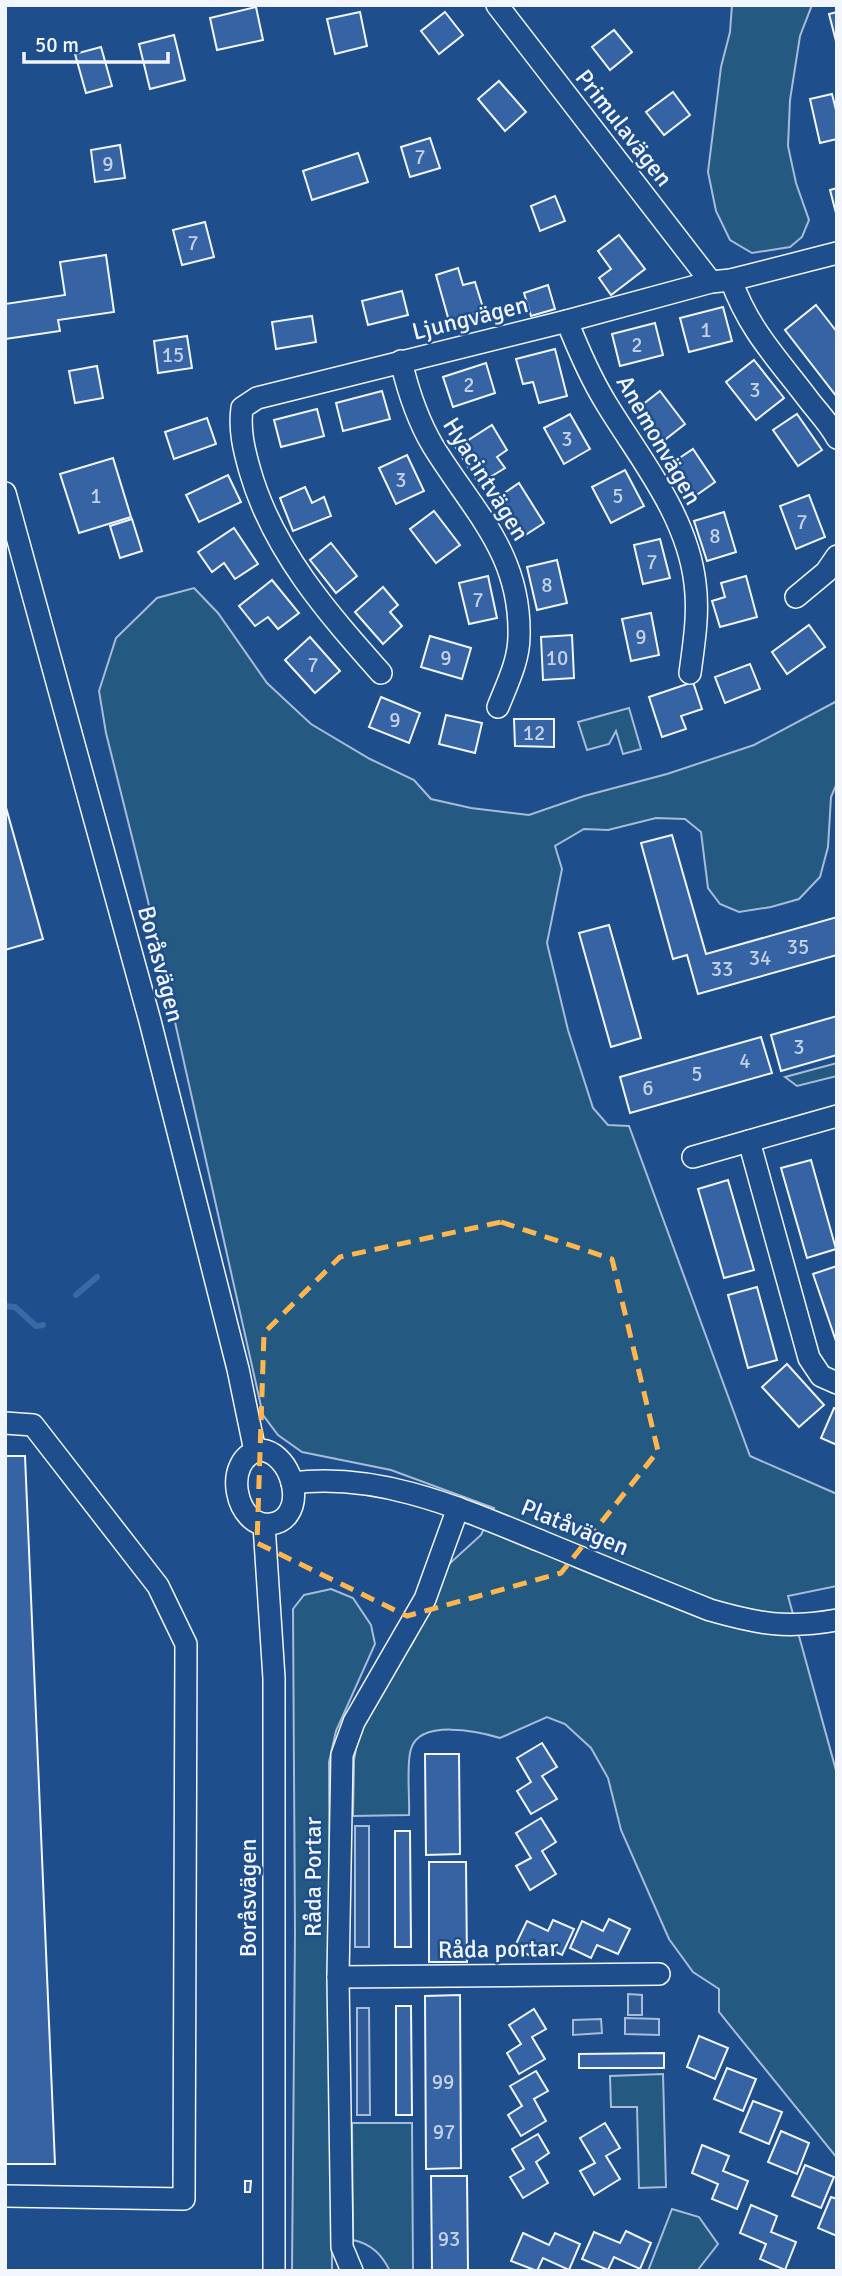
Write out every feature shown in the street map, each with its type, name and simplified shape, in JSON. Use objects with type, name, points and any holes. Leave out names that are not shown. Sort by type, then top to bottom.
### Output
[{"type":"street","name":"Primulavägen","points":[[497,5],[721,281],[762,342],[837,438]]},
{"type":"street","name":"Ljungvägen","points":[[381,673],[318,599],[282,547],[251,474],[240,424],[242,408],[257,398],[837,253]]},
{"type":"street","name":"Anemonvägen","points":[[566,321],[582,360],[604,400],[670,505],[688,550],[695,582],[697,620],[690,673]]},
{"type":"street","name":"Hyacintvägen","points":[[401,361],[422,425],[499,544],[511,573],[517,600],[519,637],[516,659],[498,707]]},
{"type":"street","name":"Boråsvägen","points":[[5,493],[150,1021],[238,1369],[255,1451]]},
{"type":"street","points":[[796,597],[826,572],[837,556]]},
{"type":"street","points":[[693,1157],[837,1116]]},
{"type":"street","points":[[749,1141],[809,1358],[821,1376],[837,1383]]},
{"type":"street","points":[[5,1423],[33,1425],[158,1586],[186,1644],[184,2199],[5,2196]]},
{"type":"street","points":[[255,1451],[270,1451],[277,1456],[292,1483],[292,1508],[286,1517],[264,1525],[256,1524],[247,1516],[239,1493],[239,1464],[245,1456],[255,1451]]},
{"type":"street","name":"Platåvägen","points":[[292,1483],[350,1481],[405,1490],[458,1508],[710,1611],[747,1621],[789,1626],[837,1620]]},
{"type":"street","name":"Råda Portar","points":[[352,2271],[342,2247],[338,1977],[342,1755],[354,1722],[425,1599],[458,1508]]},
{"type":"street","name":"Boråsvägen","points":[[264,1525],[274,1678],[274,2271]]},
{"type":"street","name":"Råda portar","points":[[338,1977],[659,1974]]},
{"type":"highlighted area","points":[[501,1222],[612,1259],[658,1451],[561,1573],[407,1616],[257,1543],[264,1333],[340,1257]]},
{"type":"shaded area","points":[[732,5],[812,5],[800,36],[790,100],[788,146],[796,183],[809,220],[802,237],[790,247],[752,253],[730,240],[716,211],[708,172]]},
{"type":"shaded area","points":[[194,588],[218,613],[267,683],[311,724],[370,759],[414,780],[431,799],[471,808],[529,815],[754,745],[837,701],[837,783],[831,797],[828,847],[820,877],[799,899],[739,912],[720,904],[708,888],[701,832],[685,819],[656,818],[608,830],[584,829],[555,846],[562,869],[547,943],[568,1030],[593,1108],[608,1125],[629,1126],[750,1456],[837,1494],[837,1586],[788,1596],[837,1774],[837,2158],[719,2012],[719,1989],[693,1972],[669,1939],[621,1830],[608,1778],[591,1748],[565,1724],[547,1717],[500,1738],[465,1730],[437,1730],[426,1734],[417,1740],[411,1749],[408,1772],[409,1815],[353,1816],[354,1760],[358,1737],[413,1642],[440,1589],[448,1565],[481,1535],[494,1508],[391,1470],[302,1452],[278,1435],[263,1415],[147,897],[106,733],[99,691],[116,638],[157,598]]},
{"type":"shaded area","points":[[629,708],[641,749],[623,754],[616,731],[609,744],[587,750],[578,722]]},
{"type":"shaded area","points":[[837,1063],[837,1076],[797,1086],[785,1077]]},
{"type":"shaded area","points":[[331,1589],[353,1598],[371,1625],[375,1644],[336,1731],[329,1762],[332,2271],[292,2271],[295,1933],[293,1609],[304,1595]]},
{"type":"shaded area","points":[[355,1826],[369,1826],[369,1947],[355,1947]]},
{"type":"shaded area","points":[[628,1994],[642,1995],[642,2015],[628,2015]]},
{"type":"shaded area","points":[[357,2008],[369,2008],[370,2115],[357,2115]]},
{"type":"shaded area","points":[[625,2018],[659,2019],[659,2035],[625,2034]]},
{"type":"shaded area","points":[[601,2019],[602,2033],[573,2035],[573,2020]]},
{"type":"shaded area","points":[[663,2074],[666,2187],[639,2188],[637,2107],[611,2107],[610,2076]]},
{"type":"shaded area","points":[[352,2123],[412,2123],[413,2271],[390,2271],[376,2251],[353,2240]]},
{"type":"shaded area","points":[[672,2209],[699,2217],[718,2244],[697,2271],[648,2271]]},
{"type":"building","points":[[256,7],[263,40],[217,50],[210,18]]},
{"type":"building","points":[[360,12],[367,46],[335,54],[327,19]]},
{"type":"building","points":[[445,12],[463,35],[439,54],[421,31]]},
{"type":"building","points":[[837,12],[837,45],[829,14]]},
{"type":"building","points":[[614,30],[632,52],[610,70],[592,47]]},
{"type":"building","points":[[174,35],[185,80],[150,89],[139,44]]},
{"type":"building","points":[[101,47],[112,86],[86,93],[75,54]]},
{"type":"building","points":[[499,81],[526,112],[505,131],[478,99]]},
{"type":"building","points":[[673,92],[690,115],[664,135],[646,112]]},
{"type":"building","points":[[832,94],[837,114],[837,139],[820,143],[810,99]]},
{"type":"building","points":[[430,138],[440,168],[410,177],[401,147]]},
{"type":"building","points":[[120,145],[125,178],[95,182],[91,150]]},
{"type":"building","points":[[358,153],[368,182],[312,200],[303,171]]},
{"type":"building","points":[[837,188],[837,217],[830,190]]},
{"type":"building","points":[[555,196],[565,221],[540,231],[531,206]]},
{"type":"building","points":[[205,222],[214,257],[182,265],[173,230]]},
{"type":"building","points":[[619,235],[645,269],[611,295],[599,278],[611,269],[598,251]]},
{"type":"building","points":[[106,255],[114,312],[58,320],[60,331],[5,339],[5,304],[65,295],[60,262]]},
{"type":"building","points":[[458,268],[463,285],[475,282],[484,311],[449,321],[436,275]]},
{"type":"building","points":[[548,285],[555,309],[531,316],[524,293]]},
{"type":"building","points":[[402,291],[408,315],[368,325],[362,301]]},
{"type":"building","points":[[816,305],[837,332],[837,397],[785,330]]},
{"type":"building","points":[[723,307],[732,341],[689,352],[680,318]]},
{"type":"building","points":[[312,316],[316,342],[276,349],[272,322]]},
{"type":"building","points":[[655,323],[663,355],[620,366],[612,334]]},
{"type":"building","points":[[187,336],[192,368],[158,373],[154,341]]},
{"type":"building","points":[[555,349],[567,396],[539,403],[533,382],[523,384],[516,359]]},
{"type":"building","points":[[754,360],[784,398],[756,420],[726,382]]},
{"type":"building","points":[[486,363],[495,393],[453,407],[443,377]]},
{"type":"building","points":[[97,366],[103,398],[75,403],[69,371]]},
{"type":"building","points":[[382,391],[390,419],[343,431],[336,403]]},
{"type":"building","points":[[660,391],[685,424],[662,442],[637,409]]},
{"type":"building","points":[[317,409],[324,436],[281,447],[274,420]]},
{"type":"building","points":[[570,414],[590,449],[564,464],[544,428]]},
{"type":"building","points":[[797,414],[822,450],[798,466],[773,430]]},
{"type":"building","points":[[207,418],[216,444],[174,459],[165,432]]},
{"type":"building","points":[[492,425],[507,450],[497,457],[505,468],[479,484],[456,448]]},
{"type":"building","points":[[693,449],[715,482],[691,499],[669,465]]},
{"type":"building","points":[[407,455],[424,491],[396,504],[379,468]]},
{"type":"building","points":[[113,458],[131,517],[79,533],[60,474]]},
{"type":"building","points":[[625,470],[644,506],[611,523],[592,487]]},
{"type":"building","points":[[228,475],[241,502],[199,522],[186,495]]},
{"type":"building","points":[[519,483],[544,523],[519,539],[494,500]]},
{"type":"building","points":[[305,487],[312,503],[324,497],[331,516],[293,531],[280,498]]},
{"type":"building","points":[[809,495],[825,537],[796,549],[780,506]]},
{"type":"building","points":[[434,511],[460,545],[436,563],[410,529]]},
{"type":"building","points":[[724,512],[736,552],[707,561],[694,521]]},
{"type":"building","points":[[132,519],[142,551],[120,558],[110,526]]},
{"type":"building","points":[[234,528],[258,564],[235,579],[224,563],[212,572],[198,552]]},
{"type":"building","points":[[660,539],[670,578],[643,584],[634,545]]},
{"type":"building","points":[[331,543],[357,576],[336,593],[310,560]]},
{"type":"building","points":[[557,560],[567,603],[537,610],[527,567]]},
{"type":"building","points":[[488,576],[497,618],[469,624],[459,583]]},
{"type":"building","points":[[746,576],[757,617],[720,627],[712,601],[725,597],[721,583]]},
{"type":"building","points":[[272,580],[299,613],[278,629],[268,617],[255,626],[239,606]]},
{"type":"building","points":[[383,587],[398,605],[390,612],[402,626],[383,644],[355,612]]},
{"type":"building","points":[[651,613],[659,655],[631,661],[622,619]]},
{"type":"building","points":[[809,625],[825,647],[787,674],[772,652]]},
{"type":"building","points":[[572,635],[574,678],[543,680],[541,637]]},
{"type":"building","points":[[430,636],[471,648],[462,679],[421,667]]},
{"type":"building","points":[[310,637],[340,671],[315,693],[285,660]]},
{"type":"building","points":[[750,664],[760,689],[725,703],[715,677]]},
{"type":"building","points":[[693,682],[702,709],[681,716],[686,729],[662,737],[649,697]]},
{"type":"building","points":[[381,697],[420,713],[409,743],[369,727]]},
{"type":"building","points":[[446,715],[482,723],[475,753],[439,744]]},
{"type":"building","points":[[514,719],[554,719],[554,747],[515,746]]},
{"type":"building","points":[[5,804],[43,939],[5,950]]},
{"type":"building","points":[[672,835],[706,954],[837,917],[837,955],[698,994],[687,955],[673,959],[641,843]]},
{"type":"building","points":[[609,925],[641,1038],[611,1047],[579,933]]},
{"type":"building","points":[[837,1016],[837,1055],[781,1071],[771,1035]]},
{"type":"building","points":[[761,1037],[772,1073],[630,1113],[620,1077]]},
{"type":"building","points":[[811,1160],[836,1249],[807,1258],[781,1168]]},
{"type":"building","points":[[728,1180],[754,1270],[724,1278],[698,1189]]},
{"type":"building","points":[[837,1266],[837,1344],[813,1274]]},
{"type":"building","points":[[757,1287],[777,1360],[748,1368],[728,1295]]},
{"type":"building","points":[[787,1364],[824,1405],[799,1427],[762,1387]]},
{"type":"building","points":[[834,1408],[837,1409],[837,1445],[821,1438]]},
{"type":"building","points":[[5,1456],[25,1456],[55,2164],[5,2164]]},
{"type":"building","points":[[542,1743],[557,1767],[542,1776],[557,1799],[531,1814],[517,1791],[531,1782],[517,1758]]},
{"type":"building","points":[[425,1754],[459,1754],[460,1854],[426,1855]]},
{"type":"building","points":[[541,1818],[556,1842],[542,1851],[556,1874],[530,1890],[516,1866],[531,1858],[516,1833]]},
{"type":"building","points":[[395,1831],[410,1831],[411,1947],[395,1947]]},
{"type":"building","points":[[429,1862],[466,1862],[467,1962],[429,1962]]},
{"type":"building","points":[[609,1919],[630,1929],[618,1954],[597,1945],[591,1958],[570,1948],[582,1921],[603,1931]]},
{"type":"building","points":[[553,1920],[574,1929],[562,1955],[541,1945],[535,1958],[514,1948],[527,1921],[548,1931]]},
{"type":"building","points":[[460,1995],[461,2168],[426,2169],[425,1996]]},
{"type":"building","points":[[396,2006],[411,2006],[412,2115],[396,2115]]},
{"type":"building","points":[[534,2009],[546,2029],[532,2037],[545,2059],[519,2074],[507,2053],[521,2044],[509,2025]]},
{"type":"building","points":[[699,2036],[728,2048],[715,2079],[687,2067]]},
{"type":"building","points":[[664,2053],[664,2068],[579,2068],[579,2054]]},
{"type":"building","points":[[727,2068],[756,2079],[743,2111],[714,2099]]},
{"type":"building","points":[[536,2071],[548,2091],[534,2099],[546,2121],[521,2136],[508,2115],[522,2106],[510,2086]]},
{"type":"building","points":[[753,2101],[782,2112],[769,2144],[740,2132]]},
{"type":"building","points":[[605,2123],[620,2148],[606,2156],[620,2179],[594,2195],[580,2171],[595,2163],[580,2138]]},
{"type":"building","points":[[781,2131],[809,2143],[797,2174],[768,2162]]},
{"type":"building","points":[[538,2134],[549,2153],[536,2162],[548,2183],[523,2198],[510,2177],[524,2169],[512,2149]]},
{"type":"building","points":[[702,2145],[729,2156],[723,2171],[748,2181],[737,2209],[712,2199],[718,2184],[692,2173]]},
{"type":"building","points":[[805,2165],[834,2177],[821,2208],[792,2196]]},
{"type":"building","points":[[431,2176],[467,2176],[468,2271],[432,2271]]},
{"type":"building","points":[[245,2181],[251,2181],[250,2192],[245,2192]]},
{"type":"building","points":[[831,2197],[837,2199],[837,2236],[818,2228]]},
{"type":"building","points":[[751,2205],[777,2216],[771,2232],[796,2242],[785,2270],[760,2259],[766,2244],[740,2233]]},
{"type":"building","points":[[626,2231],[651,2243],[640,2269],[614,2257],[608,2270],[582,2259],[594,2232],[620,2243]]},
{"type":"building","points":[[523,2233],[549,2245],[555,2233],[580,2244],[569,2270],[543,2258],[537,2271],[511,2261]]},
{"type":"waterway","points":[[76,1295],[97,1277]]},
{"type":"waterway","points":[[5,1306],[15,1307],[36,1326],[43,1325]]}]
